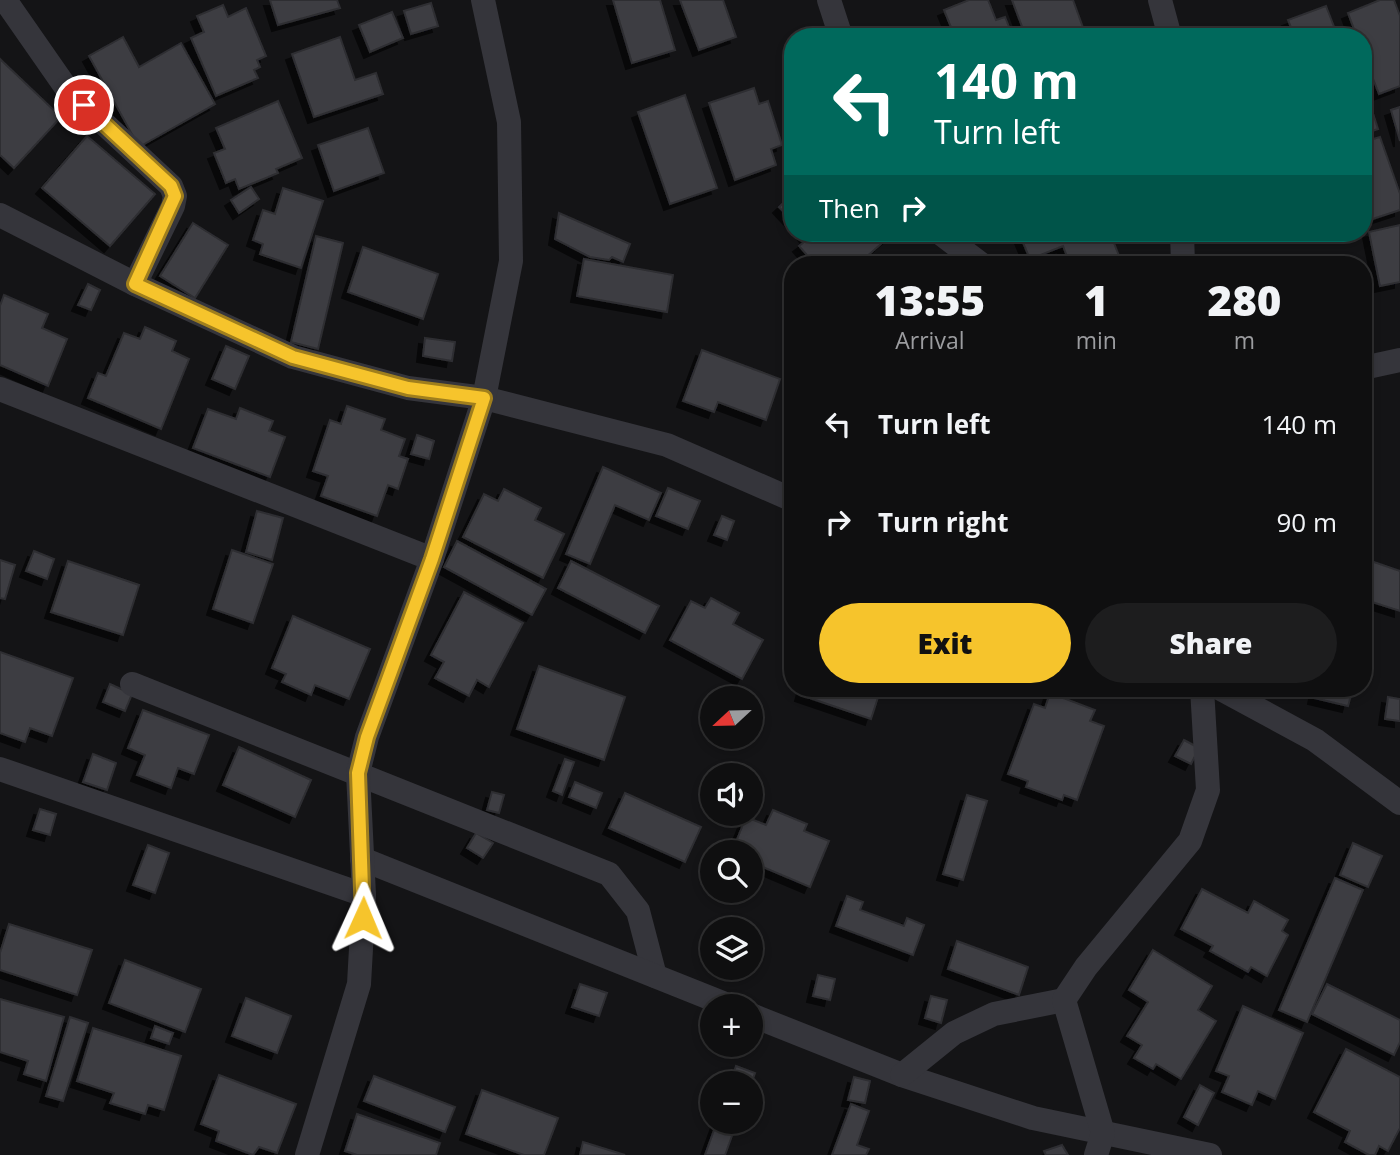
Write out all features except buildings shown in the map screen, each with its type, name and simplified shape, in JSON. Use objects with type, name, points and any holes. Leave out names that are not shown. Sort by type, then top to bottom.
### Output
[{"type":"street","points":[[5,0],[67,89],[171,186],[175,196],[173,206],[135,284]]},
{"type":"street","points":[[307,1155],[359,984],[364,895],[358,773],[367,737],[432,559],[484,398],[511,261],[509,122],[483,0]]},
{"type":"street","points":[[829,0],[838,28]]},
{"type":"street","points":[[1160,0],[1168,28]]},
{"type":"street","points":[[0,215],[135,284],[293,357],[408,388],[484,398],[667,444],[784,495]]},
{"type":"street","points":[[952,242],[970,256]]},
{"type":"street","points":[[1372,366],[1400,360]]},
{"type":"street","points":[[0,389],[432,559]]},
{"type":"street","points":[[132,684],[609,874],[638,911],[655,976]]},
{"type":"street","points":[[902,1075],[954,1033],[984,1019],[1064,1000],[1086,967],[1191,841],[1208,790],[1203,697]]},
{"type":"street","points":[[1236,697],[1315,740],[1400,803]]},
{"type":"street","points":[[0,769],[364,895]]},
{"type":"street","points":[[362,859],[700,994]]},
{"type":"street","points":[[1064,1000],[1100,1144]]},
{"type":"street","points":[[763,1019],[902,1075],[1033,1118],[1100,1144],[1210,1155]]},
{"type":"route","points":[[84,105],[171,186],[175,196],[173,206],[135,284],[293,357],[408,388],[484,398],[432,559],[367,737],[358,773],[363,918]]}]
